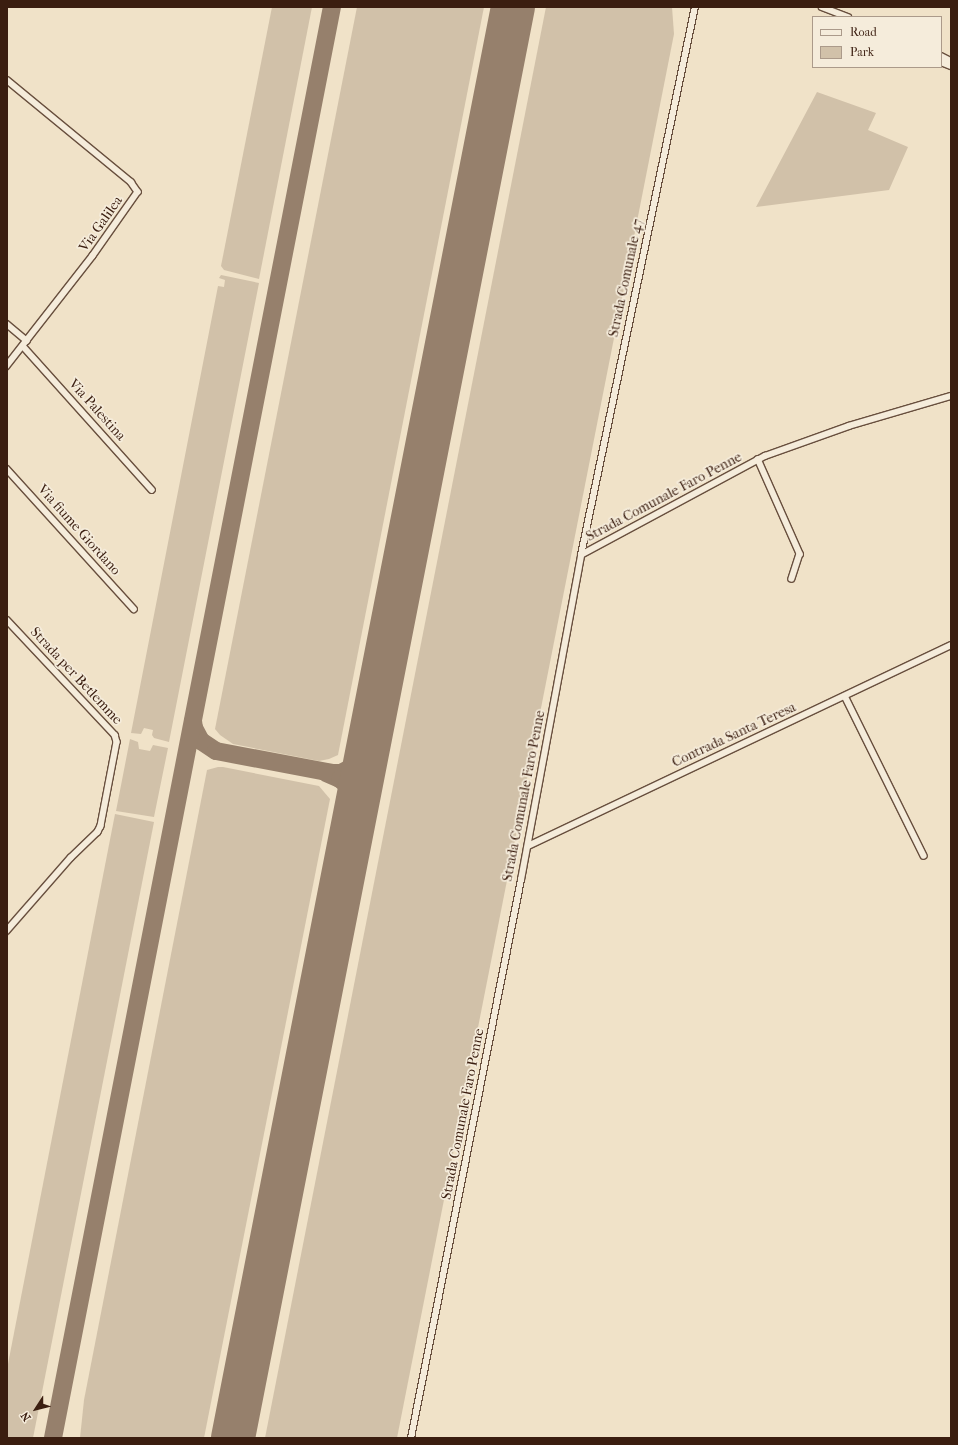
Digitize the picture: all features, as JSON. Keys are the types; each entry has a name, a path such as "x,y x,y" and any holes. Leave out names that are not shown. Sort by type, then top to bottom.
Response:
{"street":[{"name":"Strada Comunale 47","path":"581,555 694,7"},
{"path":"822,7 845,16"},
{"path":"942,56 951,61"},
{"name":"Via Galilea","path":"7,80 131,182 138,192 93,256 7,366"},
{"name":"Via Palestina","path":"7,324 152,490"},
{"name":"Strada Comunale Faro Penne","path":"411,1438 528,846 581,555 758,459 849,426 951,396"},
{"path":"758,459 800,554 792,579"},
{"name":"Via fiume Giordano","path":"7,469 134,609"},
{"name":"Strada per Betlemme","path":"7,620 116,735 117,750 101,826 98,832 72,858 7,931"},
{"name":"Contrada Santa Teresa","path":"528,846 951,645"},
{"path":"845,696 924,856"}],"green space":[{"path":"272,7 312,7 259,279 224,270 221,266"},
{"path":"357,7 484,7 338,755 319,761 233,744 220,735 215,729"},
{"path":"546,7 672,7 674,34 397,1438 265,1438"},
{"path":"817,92 876,113 868,130 908,147 889,190 756,207"},
{"path":"221,275 259,283 169,742 154,738 152,735 153,730 144,728 141,734 131,733 218,286 224,287 225,280 219,278"},
{"path":"130,739 138,742 139,749 150,751 153,745 168,748 154,817 116,811"},
{"path":"218,767 319,786 330,799 204,1438 80,1438 84,1400 207,770"},
{"path":"115,814 154,822 33,1438 7,1438 7,1369"}],"taxiway":[{"path":"53,1438 332,7"},
{"path":"510,7 510,25"},
{"path":"193,721 194,728 201,741 216,751 332,773 341,773 356,765 364,755 371,736"},
{"path":"326,773 340,779 346,784 350,791 353,806 353,825"}],"runway":[{"path":"233,1438 513,7"}]}
